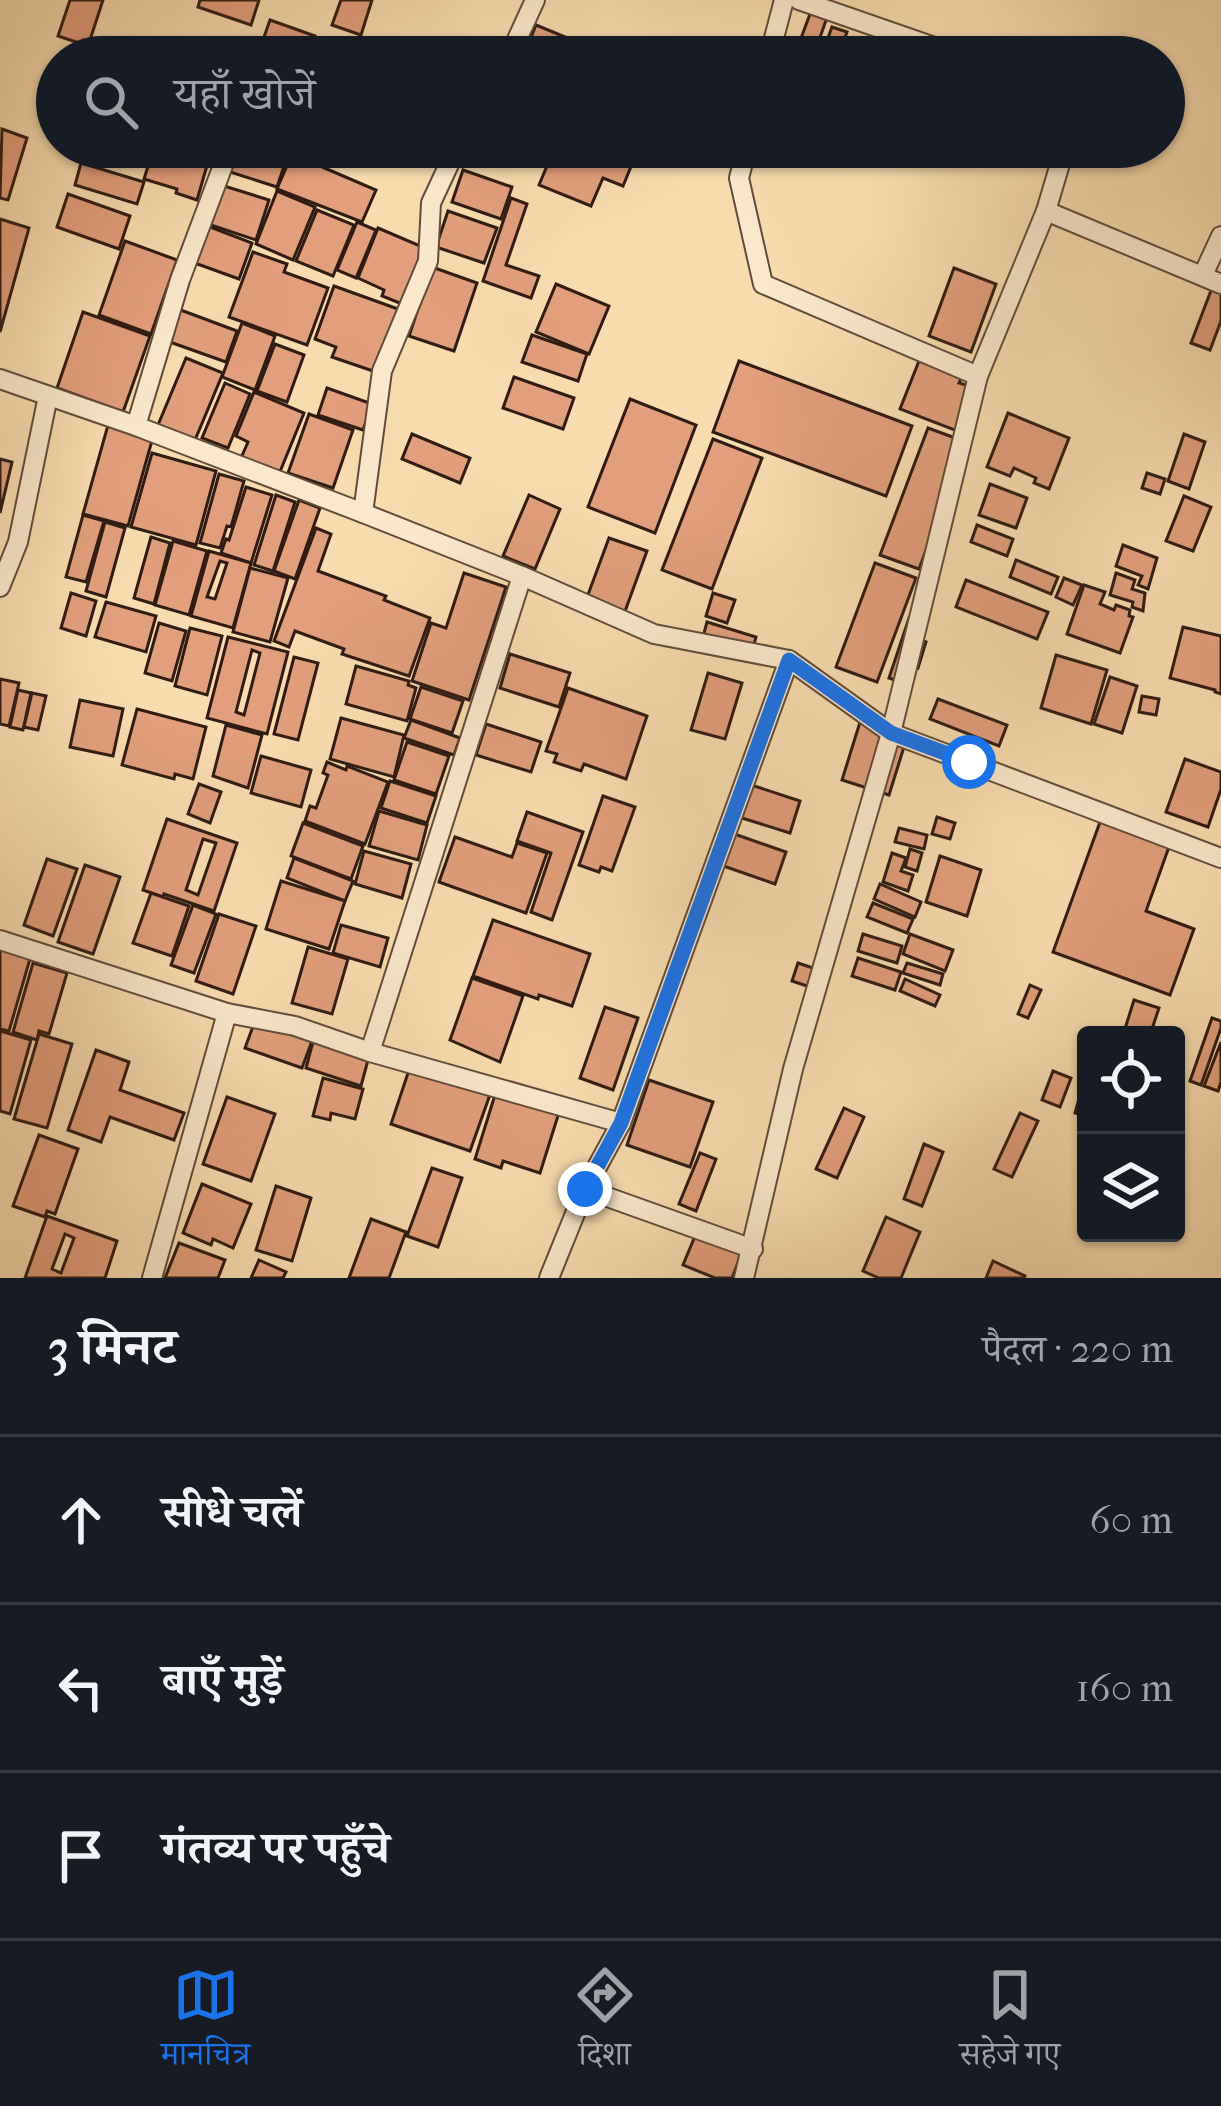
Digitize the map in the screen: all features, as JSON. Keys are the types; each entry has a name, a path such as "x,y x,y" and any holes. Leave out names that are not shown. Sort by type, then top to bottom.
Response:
{"street":[{"path":"519,36 535,0"},
{"path":"775,36 784,0"},
{"path":"799,0 903,36"},
{"path":"136,426 180,280 222,168"},
{"path":"363,513 382,370 428,261 431,203 448,168"},
{"path":"742,168 739,178 763,284 978,376"},
{"path":"745,1278 793,1069 891,733 978,376 1046,211 1059,168"},
{"path":"1046,211 1212,279 1221,236"},
{"path":"0,379 363,513 654,634 789,660 891,733 1221,858"},
{"path":"0,587 48,396"},
{"path":"370,1052 521,576"},
{"path":"549,1278 585,1189 621,1123 789,660"},
{"path":"0,940 226,1013 295,1026 621,1123"},
{"path":"152,1278 226,1013"},
{"path":"585,1189 753,1249"}],"building":[{"path":"70,0 103,0 91,36 58,36"},
{"path":"200,0 259,0 251,25 198,7"},
{"path":"341,0 372,0 361,35 332,25"},
{"path":"813,6 829,12 820,36 802,36"},
{"path":"270,20 315,36 264,36"},
{"path":"536,25 563,36 532,36"},
{"path":"832,27 847,32 846,36 829,36"},
{"path":"2,129 27,138 8,200 0,198"},
{"path":"80,168 98,168 144,182 137,204 75,185"},
{"path":"147,168 206,168 197,200 144,179"},
{"path":"228,168 283,168 277,187"},
{"path":"286,168 325,168 376,190 362,222 277,189"},
{"path":"546,168 630,168 623,186 603,178 591,206 539,185"},
{"path":"463,170 512,187 501,219 452,202"},
{"path":"221,185 269,200 256,240 208,224"},
{"path":"277,191 315,207 293,260 256,244"},
{"path":"68,194 130,216 119,249 57,227"},
{"path":"511,198 527,204 506,265 539,276 531,298 483,281"},
{"path":"317,210 354,225 333,276 296,261"},
{"path":"448,211 497,228 484,263 436,247"},
{"path":"0,219 29,228 0,332"},
{"path":"357,222 376,230 356,278 337,270"},
{"path":"205,225 252,243 239,279 192,262"},
{"path":"378,228 425,248 402,304 358,278"},
{"path":"125,241 177,260 151,334 99,315"},
{"path":"253,252 287,264 284,272 328,288 307,345 229,317"},
{"path":"432,267 477,283 454,351 409,336"},
{"path":"954,268 996,284 971,352 929,336"},
{"path":"556,284 609,306 589,354 536,332"},
{"path":"334,286 398,309 376,372 332,357 336,347 315,339"},
{"path":"1212,288 1221,291 1221,321 1210,350 1191,343"},
{"path":"178,309 237,331 226,362 167,341"},
{"path":"83,312 150,336 123,412 57,388"},
{"path":"242,323 275,336 255,390 222,377"},
{"path":"532,335 587,354 578,381 522,362"},
{"path":"275,344 304,355 287,402 257,391"},
{"path":"186,358 223,373 195,440 158,425"},
{"path":"739,361 912,426 886,496 713,432"},
{"path":"919,361 981,389 957,431 900,409"},
{"path":"514,377 574,398 563,429 503,408"},
{"path":"225,383 250,394 228,448 202,438"},
{"path":"327,388 372,404 363,430 318,415"},
{"path":"254,392 304,413 279,474 241,458 248,442 236,436"},
{"path":"630,399 696,425 655,533 588,507"},
{"path":"1008,413 1069,438 1049,489 1014,468 1010,476 987,467"},
{"path":"309,414 353,430 333,488 288,473"},
{"path":"108,425 153,437 128,526 83,514"},
{"path":"928,428 966,442 919,569 880,555"},
{"path":"412,434 470,458 460,483 402,459"},
{"path":"1184,434 1205,442 1189,489 1168,481"},
{"path":"713,439 762,458 712,589 662,570"},
{"path":"152,453 216,471 196,545 131,527"},
{"path":"0,459 12,462 0,513"},
{"path":"1147,473 1165,479 1160,494 1142,488"},
{"path":"219,474 244,481 220,548 200,543"},
{"path":"990,484 1027,498 1016,528 979,515"},
{"path":"246,487 272,495 251,563 221,553"},
{"path":"276,495 295,502 273,571 254,565"},
{"path":"529,495 560,509 535,569 503,556"},
{"path":"1184,496 1211,507 1193,551 1166,541"},
{"path":"299,500 320,508 295,579 274,571"},
{"path":"83,515 104,521 86,582 66,577"},
{"path":"105,522 125,528 106,597 86,591"},
{"path":"977,525 1013,539 1007,556 971,542"},
{"path":"316,528 331,534 318,571 430,618 409,676 342,654 344,649 295,631 289,647 274,641"},
{"path":"151,537 170,543 154,604 134,598"},
{"path":"609,538 647,551 624,614 586,600"},
{"path":"173,541 207,551 189,615 155,605"},
{"path":"1123,545 1157,558 1148,589 1138,585 1142,576 1116,566"},
{"path":"209,551 251,563 233,628 191,616","holes":["220,561 227,563 215,599 207,597"]},
{"path":"1016,560 1058,577 1051,594 1010,577"},
{"path":"875,563 916,578 877,682 836,667"},
{"path":"250,568 288,578 270,642 233,632"},
{"path":"464,573 506,587 469,700 412,681 431,623 446,628"},
{"path":"1116,573 1135,580 1132,589 1145,593 1143,611 1132,607 1133,602 1110,595"},
{"path":"1064,578 1082,585 1073,605 1056,597"},
{"path":"966,580 1048,612 1037,639 956,607"},
{"path":"1084,585 1105,592 1100,604 1130,610 1133,617 1120,653 1067,634"},
{"path":"71,593 96,601 86,636 61,628"},
{"path":"713,593 735,600 727,623 706,616"},
{"path":"106,602 156,616 146,652 95,637"},
{"path":"909,618 924,622 918,639 926,642 918,668 909,665 903,683 889,678"},
{"path":"707,622 756,637 752,652 703,637"},
{"path":"159,623 186,631 172,681 145,673"},
{"path":"1183,627 1221,636 1221,694 1170,678"},
{"path":"190,628 222,636 207,695 175,686"},
{"path":"228,637 288,652 267,734 207,718","holes":["252,650 260,653 244,715 236,712"]},
{"path":"510,654 570,673 559,707 500,688"},
{"path":"1056,655 1107,670 1091,724 1041,708"},
{"path":"294,657 318,663 298,740 274,734"},
{"path":"356,666 409,681 416,688 407,721 346,704"},
{"path":"708,673 742,683 725,739 691,730"},
{"path":"1110,677 1137,686 1122,733 1094,724"},
{"path":"0,679 19,683 9,726 0,724"},
{"path":"421,687 463,701 452,733 410,719"},
{"path":"568,688 647,716 626,779 584,764 581,771 554,762 557,754 546,751"},
{"path":"18,690 31,693 23,730 10,727"},
{"path":"32,693 46,696 38,730 24,727"},
{"path":"1142,696 1159,699 1156,715 1139,712"},
{"path":"938,699 1007,725 999,746 930,719"},
{"path":"80,700 123,709 113,756 70,747"},
{"path":"137,709 206,727 193,779 175,774 174,779 122,765"},
{"path":"341,718 404,735 394,777 330,759"},
{"path":"861,719 908,734 889,795 842,780"},
{"path":"411,720 460,738 454,755 404,738"},
{"path":"486,724 541,742 531,772 476,755"},
{"path":"226,725 262,735 248,788 213,776"},
{"path":"407,742 449,756 436,794 394,780"},
{"path":"261,756 311,770 301,807 251,793"},
{"path":"1185,759 1221,772 1221,789 1208,827 1166,812"},
{"path":"327,762 388,782 365,844 305,821 310,806 316,808 328,775 323,773"},
{"path":"736,780 800,801 790,833 726,813"},
{"path":"390,781 436,796 427,823 381,808"},
{"path":"199,784 221,792 210,823 188,814"},
{"path":"603,796 635,807 612,871 601,867 599,872 579,865"},
{"path":"379,811 427,825 418,860 369,846"},
{"path":"527,812 583,832 552,920 531,912 551,853 517,841"},
{"path":"937,817 955,823 950,839 932,834"},
{"path":"167,819 237,843 214,911 143,890","holes":["203,839 216,843 198,895 186,890"]},
{"path":"1100,822 1169,847 1146,911 1194,929 1170,995 1053,952"},
{"path":"303,823 363,846 351,879 291,856"},
{"path":"899,828 927,835 924,849 895,842"},
{"path":"723,830 786,852 775,884 712,862"},
{"path":"455,837 512,857 517,843 547,853 526,913 439,882"},
{"path":"910,849 922,853 917,871 905,867"},
{"path":"364,851 411,864 402,898 355,884"},
{"path":"892,853 906,858 901,871 913,875 908,891 883,882"},
{"path":"940,856 981,870 967,916 926,902"},
{"path":"294,858 353,881 345,901 287,878"},
{"path":"47,859 77,869 53,936 24,925"},
{"path":"85,865 120,877 93,954 58,942"},
{"path":"281,881 345,901 329,949 266,929"},
{"path":"880,884 921,902 915,917 874,899"},
{"path":"151,893 189,906 172,956 133,943"},
{"path":"873,903 913,919 907,933 867,917"},
{"path":"193,905 216,914 194,973 171,965"},
{"path":"219,914 256,926 233,994 196,981"},
{"path":"493,920 590,954 572,1006 473,976"},
{"path":"341,925 388,938 380,967 333,953"},
{"path":"863,934 902,946 897,963 858,951"},
{"path":"910,934 953,950 945,971 903,954"},
{"path":"0,943 32,952 9,1031 0,1029"},
{"path":"308,947 348,959 332,1014 292,1003"},
{"path":"858,958 901,972 895,990 852,976"},
{"path":"33,963 67,973 49,1034 39,1031 37,1040 13,1032"},
{"path":"798,963 816,969 810,987 792,981"},
{"path":"907,963 943,974 940,985 903,973"},
{"path":"472,978 523,996 500,1062 450,1040"},
{"path":"905,979 940,995 935,1006 900,991"},
{"path":"1030,985 1041,990 1028,1018 1018,1014"},
{"path":"1134,1000 1159,1008 1153,1026 1126,1026"},
{"path":"605,1007 638,1018 613,1090 580,1078"},
{"path":"259,1010 316,1030 302,1068 245,1048"},
{"path":"1212,1018 1221,1021 1221,1028 1201,1085 1190,1081"},
{"path":"0,1031 31,1040 10,1114 0,1111"},
{"path":"39,1034 72,1044 47,1128 14,1119"},
{"path":"315,1034 371,1049 361,1086 306,1068"},
{"path":"1221,1042 1221,1082 1218,1091 1204,1086"},
{"path":"96,1050 129,1062 120,1090 184,1113 174,1140 110,1117 101,1142 68,1130"},
{"path":"412,1061 492,1089 470,1151 391,1124"},
{"path":"1053,1071 1071,1078 1060,1107 1042,1100"},
{"path":"323,1078 363,1089 355,1119 331,1113 330,1120 313,1116"},
{"path":"649,1080 713,1102 690,1167 627,1145"},
{"path":"499,1082 562,1103 540,1173 503,1161 501,1168 475,1159"},
{"path":"227,1097 275,1114 251,1181 203,1164"},
{"path":"844,1108 864,1117 837,1178 816,1169"},
{"path":"1020,1113 1038,1121 1012,1177 994,1169"},
{"path":"39,1135 78,1149 55,1214 47,1211 45,1217 13,1206"},
{"path":"924,1144 943,1152 922,1206 904,1199"},
{"path":"700,1153 716,1159 696,1211 679,1204"},
{"path":"432,1168 462,1178 438,1247 407,1236"},
{"path":"202,1184 251,1204 233,1248 183,1233"},
{"path":"276,1186 311,1198 292,1261 256,1250"},
{"path":"47,1216 117,1241 105,1278 25,1278","holes":["65,1234 74,1238 61,1273 52,1269"]},
{"path":"886,1217 920,1232 901,1278 879,1278 863,1271"},
{"path":"371,1219 406,1232 389,1278 349,1278"},
{"path":"698,1229 744,1247 732,1278 715,1278 683,1265"},
{"path":"179,1243 225,1260 218,1278 165,1278"},
{"path":"259,1260 286,1272 283,1278 251,1278"},
{"path":"993,1261 1025,1276 1024,1278 986,1278"}],"route":[{"path":"585,1189 621,1123 789,660 891,733 969,762"}]}
